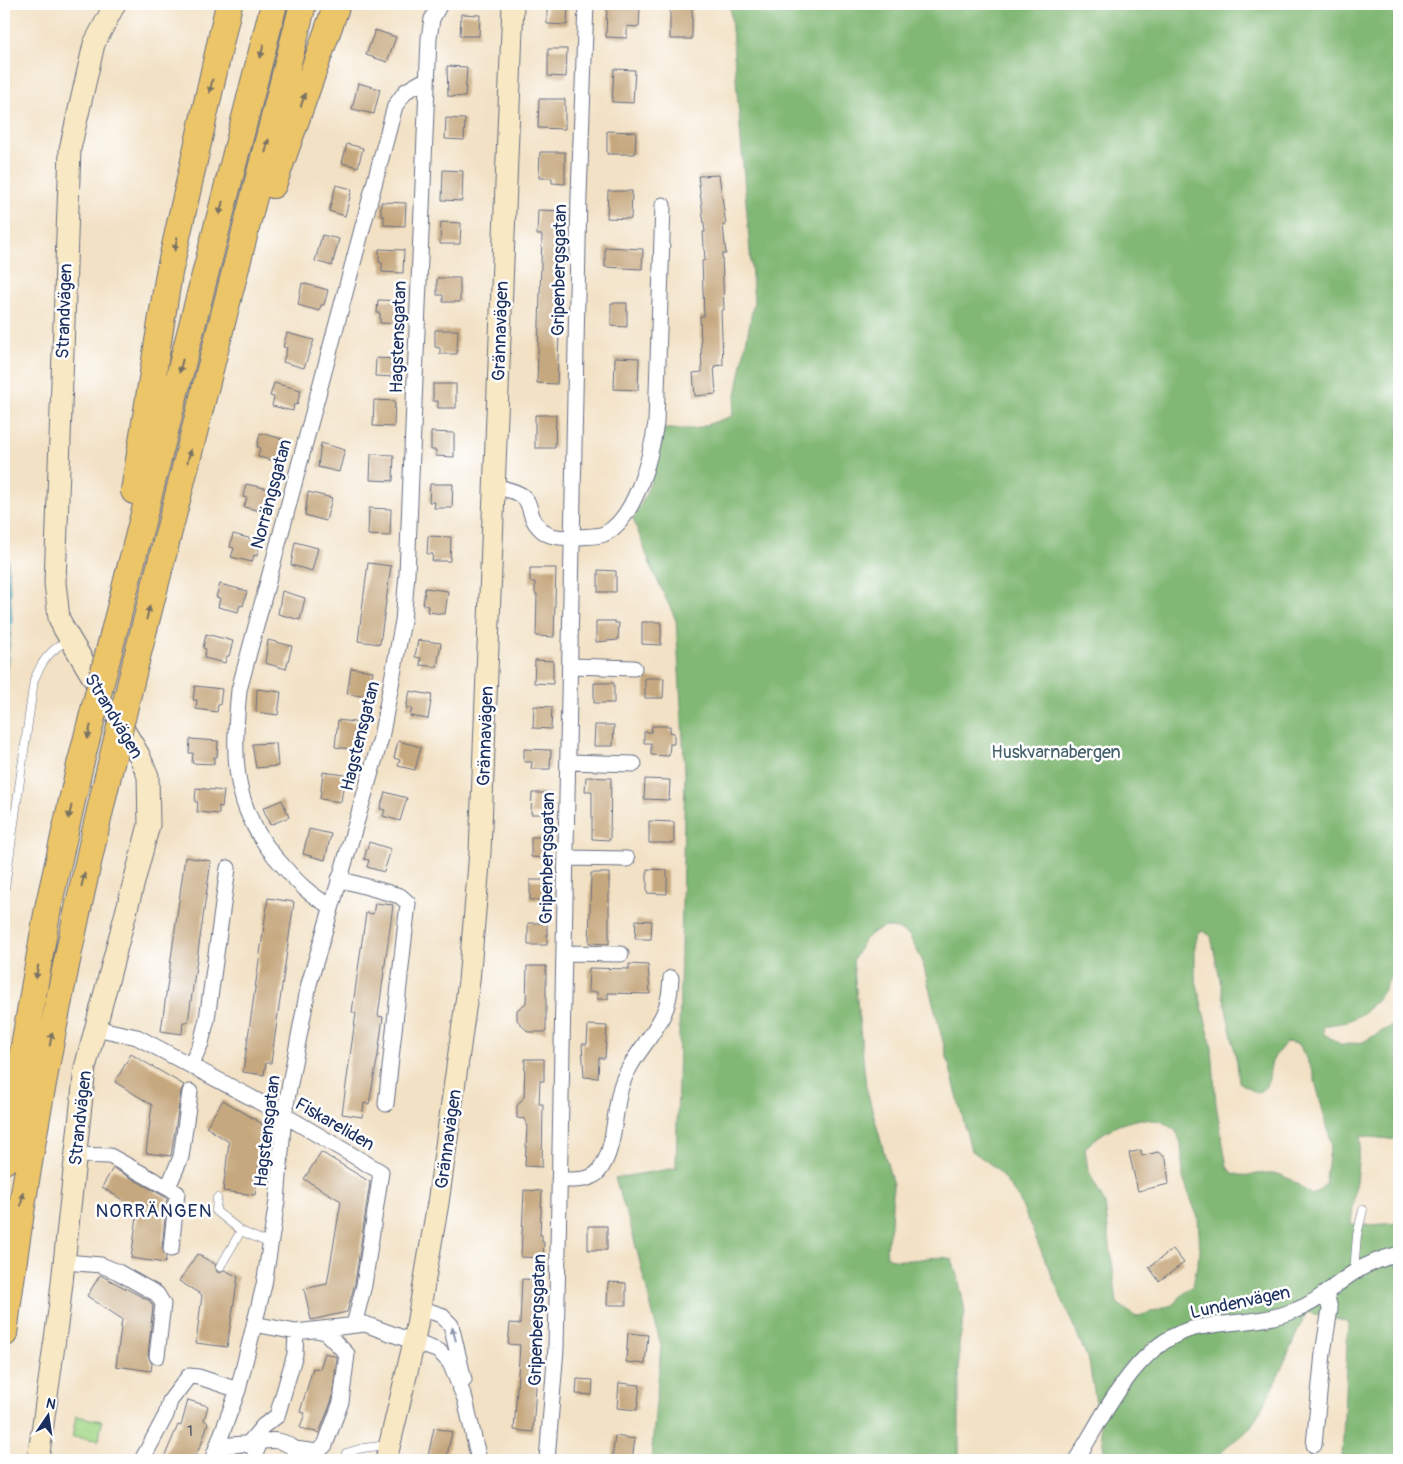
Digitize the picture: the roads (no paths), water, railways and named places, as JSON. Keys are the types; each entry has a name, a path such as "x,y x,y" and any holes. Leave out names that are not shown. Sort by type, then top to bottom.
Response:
{"highway":[{"path":"109,651 170,274 229,4"},
{"path":"4,1161 48,908 80,765 274,4"},
{"path":"4,1334 32,1134 75,915 136,661 303,4"},
{"path":"217,344 337,4"}],"street":[{"name":"Strandvägen","path":"38,1460 65,1262 85,1068 150,825 148,776 140,755 59,618 55,583 70,149 94,44 115,4"},
{"name":"Hagstensgatan","path":"215,1453 238,1390 264,1286 277,1201 284,1115 309,984 330,906 381,738 403,621 408,554 427,79 432,19 440,4"},
{"name":"Grännavägen","path":"388,1452 414,1342 420,1308 452,1113 469,981 480,852 513,4"},
{"name":"Gripenbergsgatan","path":"547,1460 556,1349 574,537 579,195 586,4"},
{"name":"Norrängsgatan","path":"330,906 310,896 271,854 251,824 240,796 236,763 235,730 238,690 395,106 406,91 427,79"},
{"path":"495,488 516,491 526,498 536,524 545,534 559,538 602,535 614,529 626,512 637,491 651,454 656,423 662,205"},
{"path":"570,666 634,668"},
{"path":"568,762 634,764"},
{"path":"566,858 627,859"},
{"path":"191,1065 201,1043 207,1019 228,868"},
{"path":"339,879 400,896 408,903 386,1104"},
{"path":"564,953 621,954"},
{"path":"559,1180 588,1178 597,1174 605,1163 620,1088 627,1071 663,1016 668,1001 671,978"},
{"name":"Fiskareliden","path":"95,1028 137,1037 284,1115 381,1172 364,1285 354,1325"},
{"path":"168,1187 181,1156 190,1092"},
{"path":"76,1155 110,1156 177,1193 171,1248"},
{"name":"Lundenvägen","path":"1076,1460 1124,1383 1144,1356 1165,1341 1193,1328 1280,1315 1304,1307 1354,1272 1374,1262 1399,1254"},
{"path":"65,1262 101,1265 118,1272 157,1294 163,1304 157,1356"},
{"path":"1314,1445 1323,1353 1330,1309 1326,1293"},
{"path":"420,1308 441,1315 451,1325 464,1377 465,1399"},
{"path":"254,1324 296,1332 365,1324 439,1351 450,1363 465,1399 479,1460"},
{"path":"215,1453 271,1439 286,1442 294,1454 317,1452 325,1445 341,1402 347,1354 325,1332 314,1330"},
{"path":"253,1460 253,1443 263,1426 277,1416 296,1354 296,1332"},
{"path":"142,1460 166,1415 170,1401 188,1376 199,1377 238,1390"}],"lane":[{"path":"4,895 34,680 39,667 50,652 70,639"},
{"path":"217,1198 216,1211 241,1231 271,1244"},
{"path":"1354,1272 1357,1235 1363,1210"},
{"path":"220,1267 241,1231"},
{"path":"344,1460 346,1453 363,1448 388,1452"}],"water":[{"path":"4,501 12,620 4,693"}],"district":[{"name":"NORRÄNGEN","path":"154,1210"}],"park label":[{"name":"Huskvarnabergen","path":"1056,752"}]}
